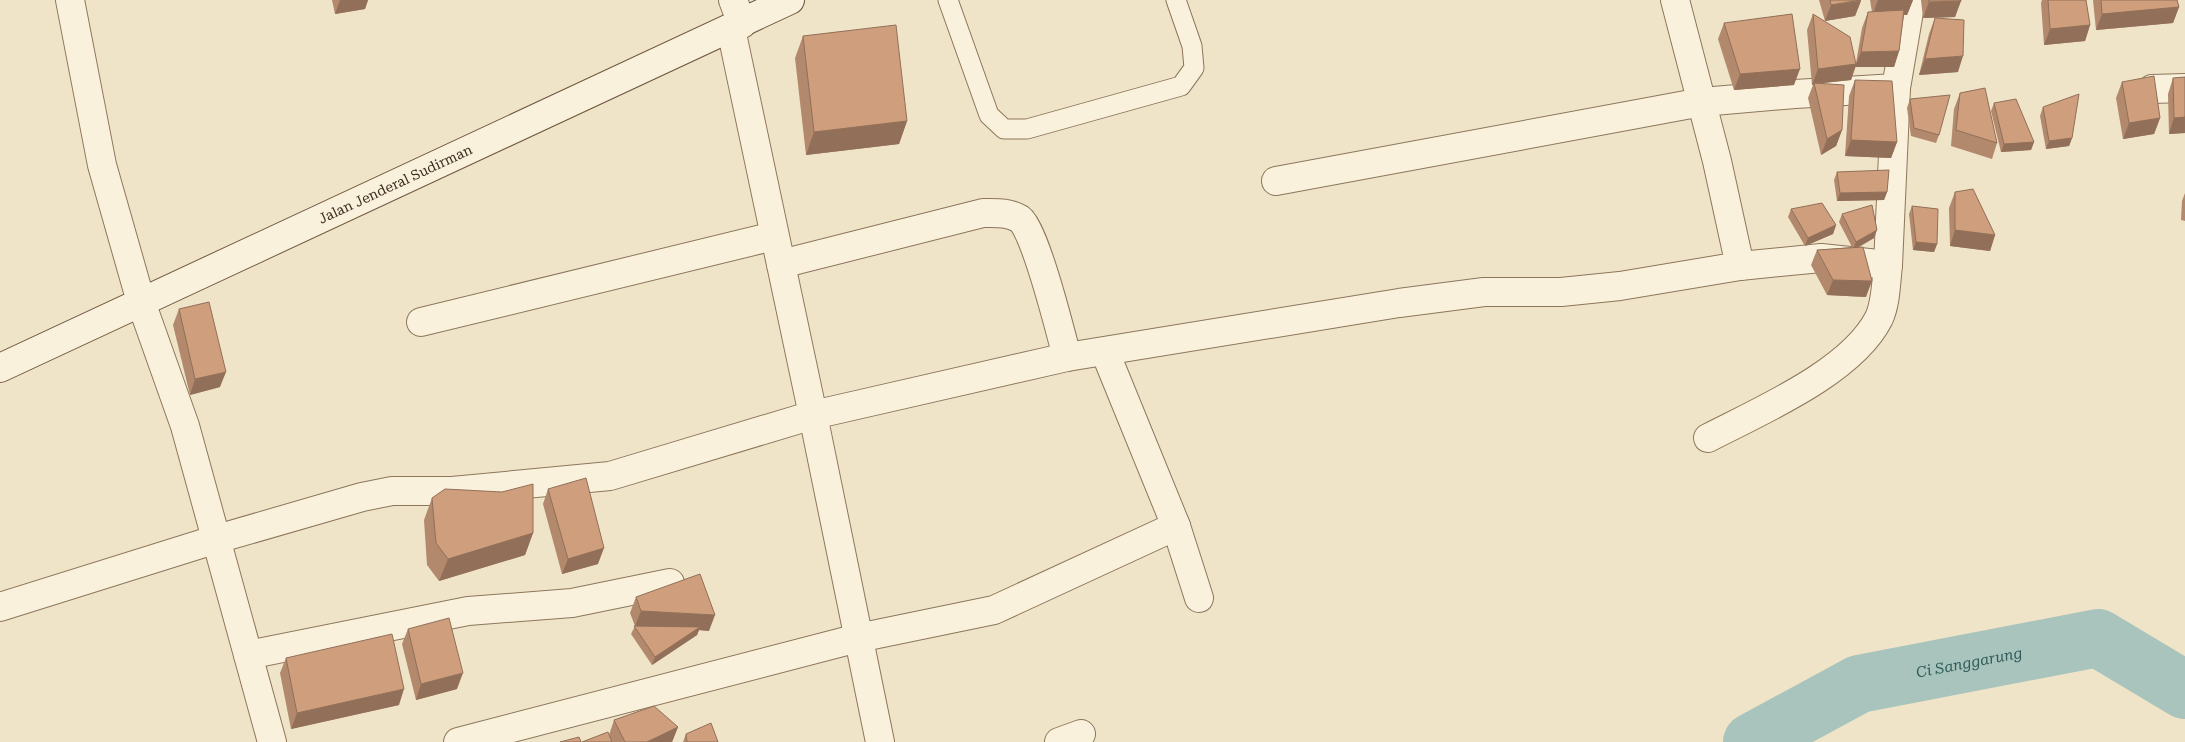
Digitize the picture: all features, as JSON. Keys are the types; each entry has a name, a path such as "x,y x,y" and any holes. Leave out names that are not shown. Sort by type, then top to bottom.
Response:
{"street":[{"path":"70,0 102,165 141,302 185,426 272,742"},
{"name":"Jalan Jenderal Sudirman","path":"0,368 735,18 790,0"},
{"path":"1675,0 1702,102 1740,266"},
{"path":"1708,438 1816,380 1836,366 1856,349 1880,317 1888,265 1896,88 1911,0"},
{"path":"735,18 774,236 880,742"},
{"path":"1276,181 1702,102 1896,88"},
{"path":"2152,89 2185,88"},
{"path":"781,264 983,213 1007,213 1022,220 1032,239 1068,357"},
{"path":"421,322 774,236"},
{"path":"0,607 217,539 362,497 392,491 452,490 610,476 813,415 1068,357 1106,352 1212,332 1284,323 1399,303 1484,292 1561,292 1620,286 1740,266 1821,258 1888,265"},
{"path":"1106,352 1176,526 1199,598"},
{"path":"458,742 858,638 994,610 1176,526"},
{"path":"248,655 468,611 572,603 670,583"}],"lane":[{"path":"948,0 989,115 1004,129 1027,129 1181,86 1194,68 1192,46 1176,0"}],"building":[{"path":"1830,0 1861,0 1831,5"},
{"path":"1929,0 1961,0 1961,1 1929,2"},
{"path":"2048,0 2086,0 2090,25 2050,29"},
{"path":"2101,0 2177,0 2179,7 2102,14"},
{"path":"1904,10 1899,51 1861,52 1868,12"},
{"path":"1792,14 1800,69 1740,74 1724,23"},
{"path":"1813,14 1850,37 1856,64 1818,69"},
{"path":"1935,18 1964,20 1963,56 1925,59"},
{"path":"896,25 907,121 814,132 803,36"},
{"path":"2154,76 2160,118 2129,123 2122,82"},
{"path":"2185,77 2185,117 2174,118 2173,78"},
{"path":"1855,80 1892,81 1897,142 1851,140"},
{"path":"1814,83 1844,85 1842,130 1827,139"},
{"path":"1985,88 1997,143 1956,130 1960,93"},
{"path":"2079,94 2072,138 2049,141 2043,107"},
{"path":"1950,95 1939,135 1914,128 1910,99"},
{"path":"2016,99 2034,142 2004,144 1994,103"},
{"path":"1889,170 1887,192 1840,193 1837,172"},
{"path":"1973,189 1995,235 1955,230 1955,192"},
{"path":"1822,203 1836,225 1808,238 1791,209"},
{"path":"1872,205 1877,230 1856,242 1842,214"},
{"path":"1912,206 1938,209 1937,244 1916,242"},
{"path":"1863,247 1872,281 1833,280 1817,250"},
{"path":"209,302 226,372 195,379 179,309"},
{"path":"586,478 604,548 568,559 548,489"},
{"path":"533,484 533,533 448,559 436,543 432,498 445,489 502,492"},
{"path":"700,574 715,615 641,611 636,597"},
{"path":"449,618 463,673 421,684 408,629"},
{"path":"634,626 700,627 655,657"},
{"path":"392,634 404,689 297,713 286,658"},
{"path":"654,706 678,727 647,742 625,742 614,720"},
{"path":"711,723 718,742 687,742 686,734"},
{"path":"608,732 612,742 582,742"},
{"path":"579,737 581,742 560,742"}],"waterway":[{"name":"Ci Sanggarung","path":"1752,742 1859,684 2098,638 2185,690"}]}
